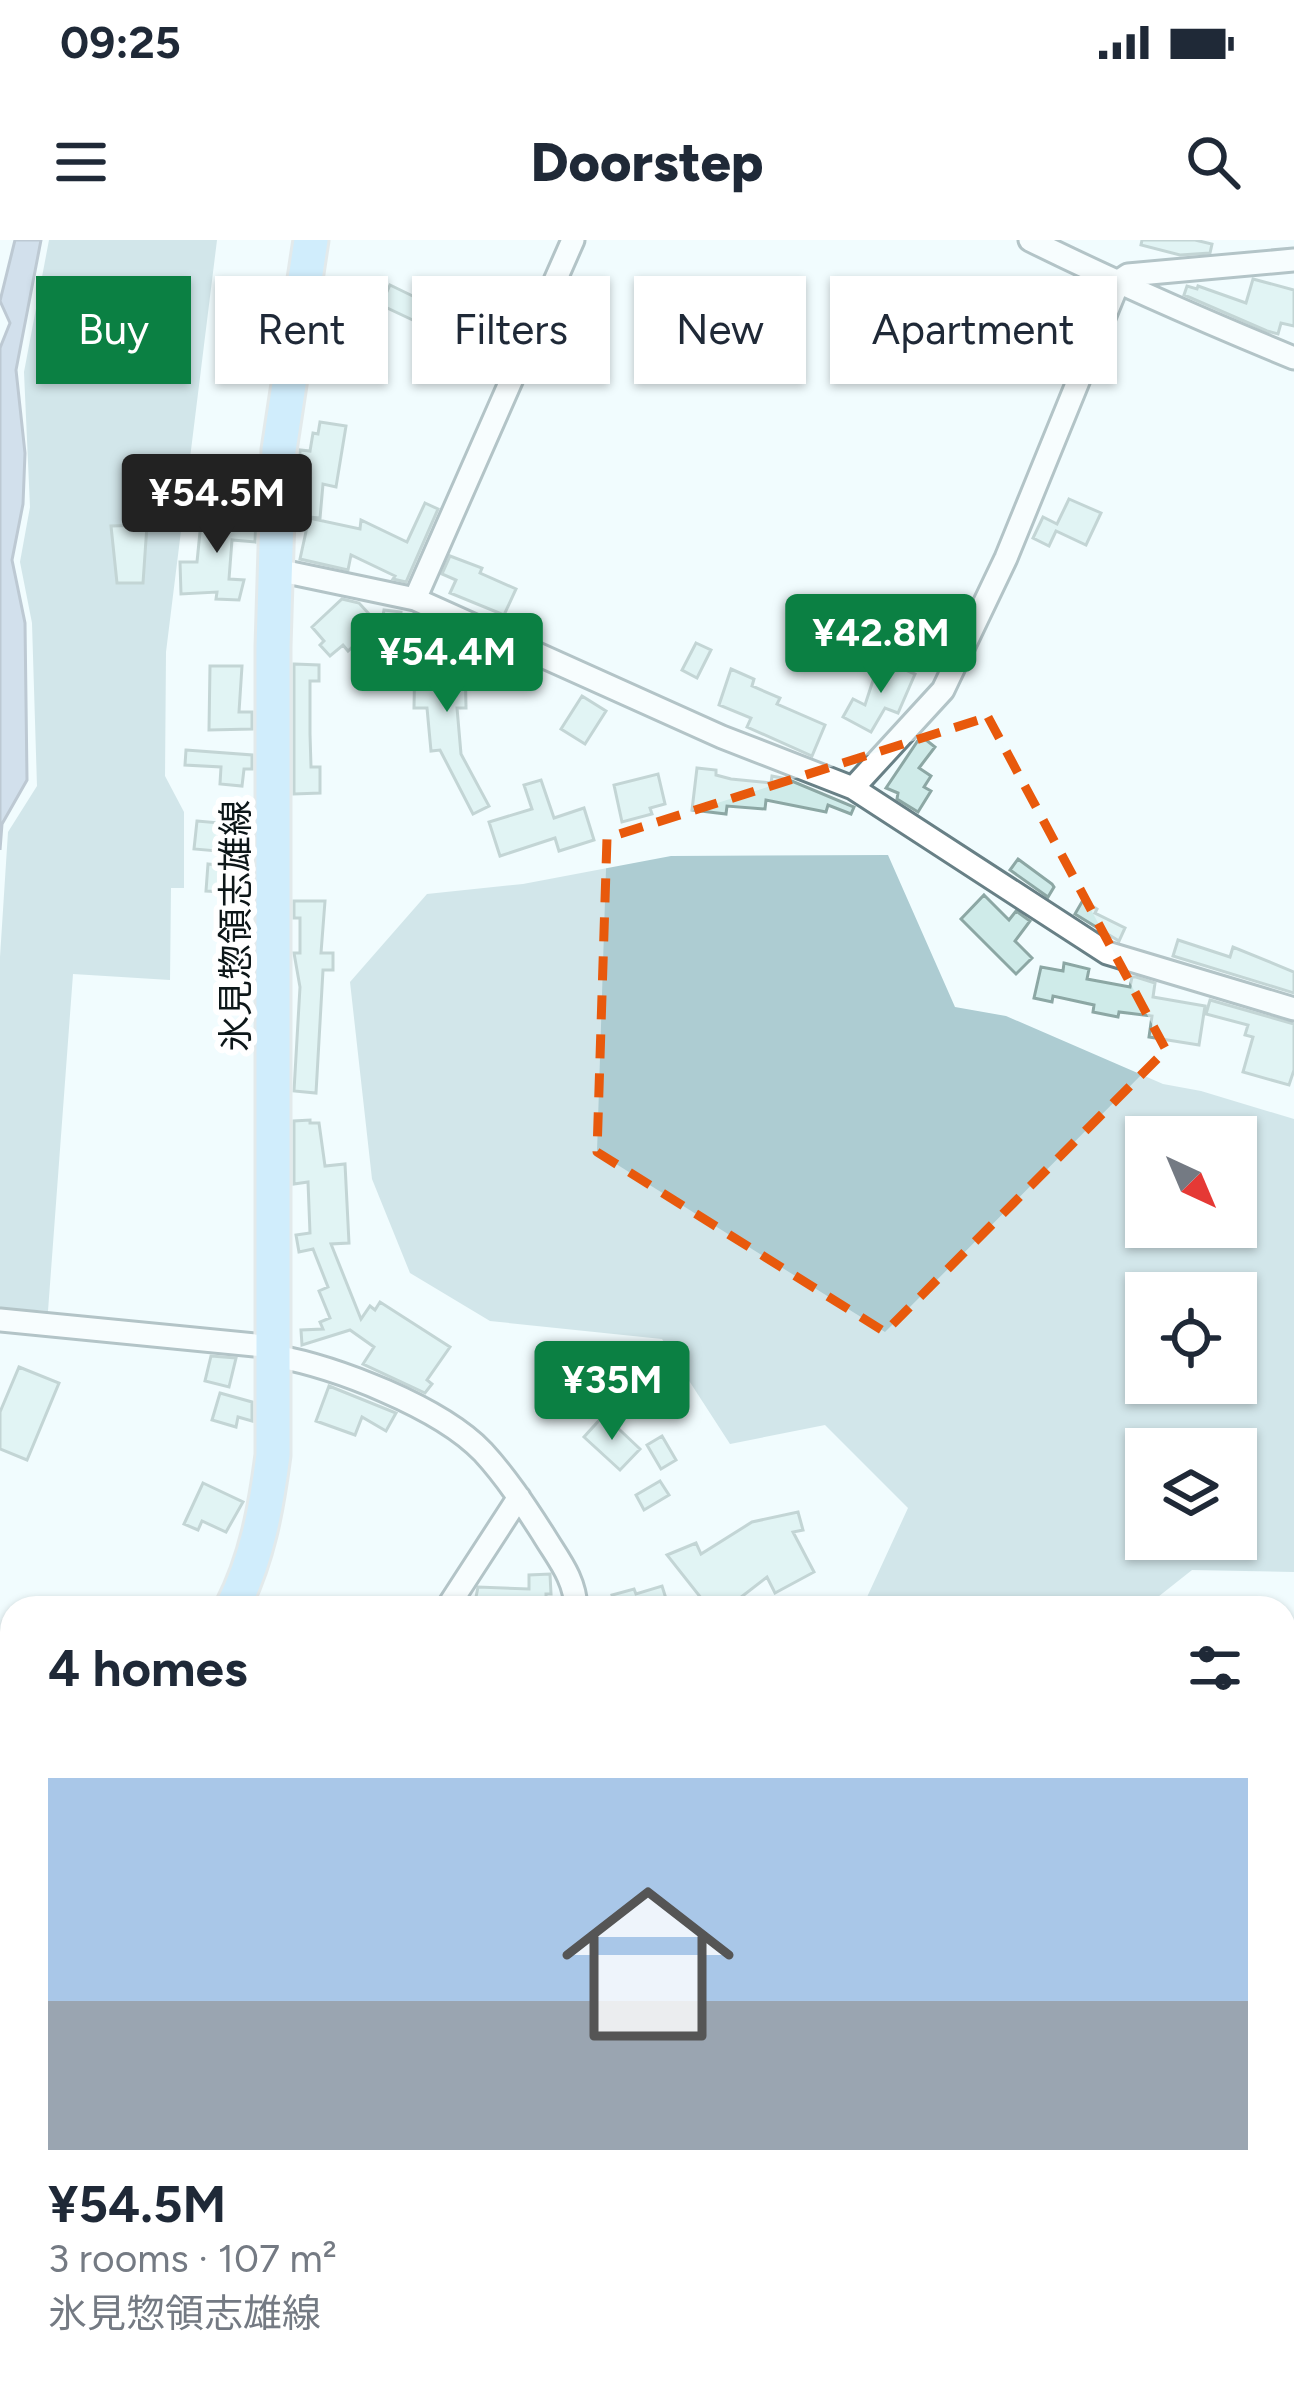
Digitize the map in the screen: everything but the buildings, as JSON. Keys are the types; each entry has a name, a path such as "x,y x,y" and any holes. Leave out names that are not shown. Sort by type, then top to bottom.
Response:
{"main road":[{"name":"氷見惣領志雄線","path":"238,1596 265,1516 273,1455 273,647 279,450 311,240"}],"street":[{"path":"415,599 573,240"},
{"path":"1030,240 1119,280 1144,297 1294,358"},
{"path":"853,788 943,690 1006,558 1119,280 1129,275 1294,260"},
{"path":"277,570 415,599 722,736 853,788 1107,953 1294,1010"},
{"path":"0,1320 275,1351 326,1365 413,1405 480,1448 519,1497 575,1585 575,1596"},
{"path":"455,1596 519,1497"}],"highlighted area":[{"path":"988,717 1166,1050 885,1332 597,1152 607,838"}],"shaded area":[{"path":"15,240 41,240 16,370 25,453 23,504 12,560 25,623 27,780 2,824 0,850 0,348 10,323 0,301"},
{"path":"49,240 217,240 166,652 165,776 184,812 184,888 171,888 170,980 73,974 48,1311 0,1308 0,957 8,832 37,786 32,623 20,562 30,507 24,372 36,309 36,384 191,384 191,276 42,276"},
{"path":"888,855 955,1007 1006,1016 1163,1084 1294,1119 1294,1572 1192,1570 1159,1596 868,1596 908,1508 825,1425 730,1444 662,1339 490,1321 410,1273 372,1179 350,982 427,894 523,884 671,856"}]}
